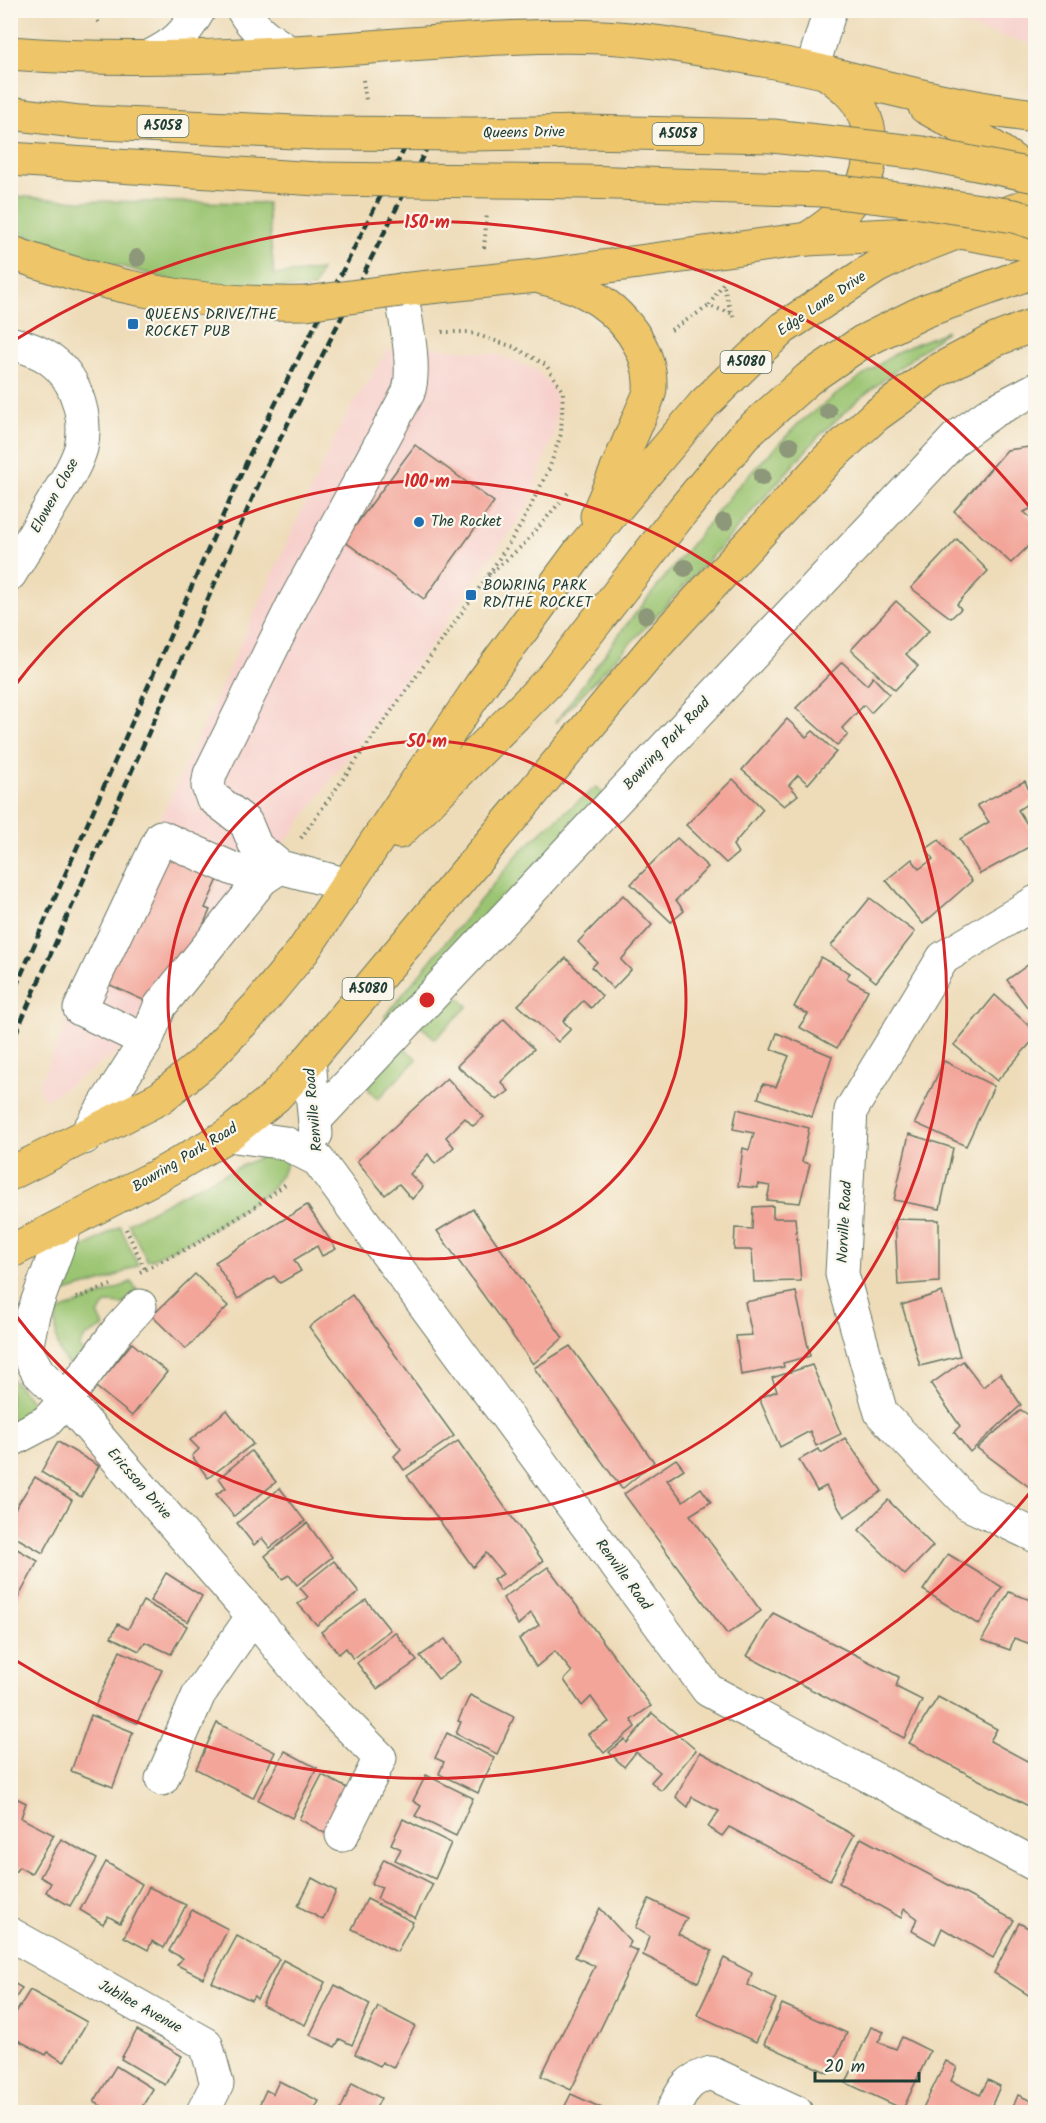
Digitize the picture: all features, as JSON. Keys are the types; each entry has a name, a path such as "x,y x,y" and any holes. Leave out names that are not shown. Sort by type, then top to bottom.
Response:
{"highway":[{"path":"10,53 64,57 149,57 289,52 549,35 606,37 686,46 818,71 894,90 1000,112 1035,116"},
{"path":"807,239 830,225 849,207 865,182 871,140 865,116 853,95 818,71"},
{"path":"894,90 963,128 1035,177"},
{"path":"1000,112 1035,131"},
{"name":"Queens Drive","path":"10,113 80,122 317,133 586,132 773,136 922,153 1035,177"},
{"path":"10,159 317,179 585,182 822,190 1014,216 1035,223"},
{"name":"Edge Lane Drive","path":"582,550 704,404 783,328 876,267 1035,202"},
{"path":"22,256 120,286 178,297 250,303 306,303 536,276 807,239 958,232 1035,223"},
{"path":"958,232 1035,246"},
{"path":"348,885 553,677 683,510 744,436 808,379 862,342 925,311 1035,271"},
{"path":"536,276 569,284 589,294 611,310 638,340 648,363 650,390 582,550"},
{"name":"Bowring Park Road","path":"10,1252 161,1174 228,1135 275,1097 309,1060 657,644 828,459 875,416 937,370 1025,329"},
{"name":"A5080","path":"10,1174 160,1098 202,1064 256,1007 303,951 481,685 582,550"}],"street":[{"path":"149,57 172,46 189,27 199,10"},
{"path":"243,10 250,23 289,52"},
{"path":"818,71 830,10"},
{"path":"271,873 246,823 212,797 208,786 210,774 293,605 408,393 412,381 416,289"},
{"name":"Elowen Close","path":"10,343 30,347 47,356 62,369 73,384 81,406 84,427 81,448 74,467 10,574"},
{"name":"Bowring Park Road","path":"315,1120 957,438 992,412 1035,389"},
{"path":"146,1041 80,1009 161,837 233,869 348,885"},
{"path":"84,1138 146,1041 160,1006 271,873"},
{"name":"Norville Road","path":"1035,902 943,958 851,1110 842,1274 881,1413 968,1504 1035,1536"},
{"name":"Renville Road","path":"309,1060 318,1160"},
{"name":"Renville Road","path":"228,1135 285,1143 318,1160 708,1690 1035,1865"},
{"path":"18,1346 33,1314 66,1224"},
{"path":"10,1441 46,1422 66,1400 119,1329 140,1306"},
{"name":"Ericsson Drive","path":"18,1346 38,1372 66,1400 253,1616 315,1692 380,1758 342,1835"},
{"path":"162,1779 200,1694 253,1616"},
{"name":"Jubilee Avenue","path":"10,1934 206,2044 218,2084 203,2112"},
{"path":"672,2112 683,2090 694,2078 711,2073 796,2112"}],"path":[{"path":"670,331 709,306 723,283 731,313 736,320"},
{"path":"271,873 487,577 521,525 549,469 561,434 563,392 546,365 514,347 468,332 441,332 416,289"},
{"path":"709,306 731,313"},
{"path":"487,577 525,543 570,490"},
{"path":"136,1274 194,1245 252,1209 318,1160"},
{"path":"112,1200 145,1269"},
{"path":"33,1314 51,1317 57,1303 100,1291 118,1282"}],"shaded area":[{"path":"906,11 1035,11 1035,45"},
{"path":"434,347 495,354 534,369 551,384 557,403 554,433 528,506 429,647 281,848 264,902 227,949 169,1010 120,1051 45,1101 38,1086 343,420 387,351"}],"green space":[{"path":"11,196 80,201 267,203 274,275 321,270 314,288 195,287 106,262 11,230"},
{"path":"947,331 859,399 818,437 718,550 555,723 623,629 740,484 800,422 899,351"},
{"path":"596,787 604,794 386,1025 385,1016 519,853"},
{"path":"452,992 468,1006 435,1039 420,1025"},
{"path":"402,1046 417,1059 378,1099 369,1090 369,1082"},
{"path":"265,1155 289,1158 283,1172 269,1191 210,1230 147,1260 128,1223 198,1186"},
{"path":"120,1226 138,1265 110,1279 55,1295 65,1271 81,1249"},
{"path":"131,1282 137,1290 124,1304 107,1303 98,1314 104,1327 85,1337 79,1347 84,1354 73,1370 62,1356 57,1343 57,1312"},
{"path":"10,1377 37,1407 24,1418 10,1424"}],"building":[{"name":"The Rocket","path":"415,445 494,502 424,599 344,541"},
{"path":"1036,446 1036,506 1024,512 1036,522 1036,539 1011,563 954,511 1007,450"},
{"path":"957,539 988,571 957,604 961,609 951,618 911,588"},
{"path":"896,601 929,631 906,654 918,666 895,690 851,650"},
{"path":"842,662 867,685 873,677 889,694 871,713 864,705 842,728 848,735 837,745 796,708"},
{"path":"787,719 806,737 813,731 836,752 808,784 798,775 789,785 798,795 784,806 742,770"},
{"path":"733,779 763,809 733,845 738,853 726,863 686,825"},
{"path":"1025,781 1033,800 1018,810 1036,838 1036,843 980,874 960,839 989,822 977,805"},
{"path":"677,838 708,867 676,900 684,911 671,922 631,884"},
{"path":"939,840 972,881 923,924 886,880 912,859 919,869 933,859 926,849"},
{"path":"164,854 218,879 205,908 210,910 165,1010 97,979"},
{"path":"623,895 652,925 621,960 631,970 613,989 592,967 597,962 578,942"},
{"path":"870,898 915,932 876,982 831,946"},
{"path":"821,957 850,973 846,978 868,990 837,1048 799,1027 808,1014 794,1007"},
{"path":"566,958 602,996 591,1008 583,1001 563,1021 571,1029 558,1042 518,1005"},
{"path":"1036,959 1036,1019 1007,980"},
{"path":"995,995 1036,1032 1036,1037 997,1081 954,1045"},
{"path":"504,1019 534,1049 501,1082 509,1091 497,1100 457,1066"},
{"path":"777,1033 832,1056 812,1117 758,1098 763,1084 776,1087 789,1056 771,1049"},
{"path":"944,1061 994,1086 966,1146 915,1123"},
{"path":"447,1078 484,1117 473,1126 465,1118 446,1137 454,1147 435,1164 428,1154 410,1174 423,1187 412,1199 399,1184 385,1195 357,1161"},
{"path":"737,1109 809,1128 802,1162 810,1164 800,1203 767,1200 770,1186 758,1184 758,1188 738,1186 743,1148 749,1150 754,1133 733,1129"},
{"path":"909,1134 953,1148 940,1209 894,1200"},
{"path":"307,1205 336,1249 322,1256 317,1246 294,1260 301,1271 280,1283 274,1276 238,1299 215,1262"},
{"path":"773,1206 773,1218 795,1218 801,1281 754,1282 752,1250 734,1250 735,1228 752,1229 753,1207"},
{"path":"473,1209 563,1338 533,1364 437,1231"},
{"path":"895,1219 939,1220 939,1282 898,1285"},
{"path":"195,1274 228,1306 186,1349 152,1316"},
{"path":"796,1292 810,1356 783,1363 784,1367 741,1375 736,1336 752,1335 745,1302"},
{"path":"942,1292 960,1356 920,1366 902,1305"},
{"path":"352,1295 454,1436 404,1470 394,1456 401,1449 309,1327"},
{"path":"132,1343 167,1372 132,1416 96,1387"},
{"path":"570,1346 654,1462 622,1489 534,1368"},
{"path":"963,1361 983,1387 1000,1373 1021,1405 970,1452 954,1432 960,1426 931,1384"},
{"path":"812,1365 841,1434 816,1446 810,1431 780,1447 759,1398 777,1391 772,1378"},
{"path":"227,1410 253,1444 208,1478 192,1456 199,1449 190,1440"},
{"path":"1021,1410 1036,1420 1036,1492 977,1448"},
{"path":"845,1438 882,1491 844,1517 826,1486 817,1491 799,1460 818,1449 822,1453"},
{"path":"458,1441 543,1561 500,1591 493,1580 503,1574 486,1553 473,1567 407,1476"},
{"path":"58,1442 99,1466 81,1497 41,1472"},
{"path":"251,1451 276,1482 234,1516 216,1494 226,1488 219,1478"},
{"path":"676,1459 684,1469 667,1480 683,1501 701,1488 711,1502 690,1515 761,1611 727,1634 624,1494"},
{"path":"35,1477 72,1500 43,1553 10,1534 10,1517"},
{"path":"280,1488 305,1521 270,1548 262,1538 254,1545 237,1523"},
{"path":"888,1500 933,1546 905,1575 859,1530"},
{"path":"307,1523 332,1557 297,1585 289,1575 282,1579 265,1556"},
{"path":"10,1545 38,1561 10,1613"},
{"path":"948,1554 1002,1587 979,1625 923,1590"},
{"path":"334,1561 359,1592 317,1625 298,1604 308,1597 300,1588"},
{"path":"548,1567 651,1706 631,1720 635,1727 604,1753 588,1734 609,1722 591,1697 582,1706 564,1680 572,1672 555,1651 536,1667 519,1639 539,1625 531,1613 518,1625 503,1598"},
{"path":"166,1573 202,1596 188,1622 150,1601"},
{"path":"1009,1592 1036,1602 1036,1646 1014,1638 1010,1650 982,1640"},
{"path":"366,1600 390,1630 353,1659 346,1648 339,1654 321,1632"},
{"path":"143,1601 187,1626 171,1654 145,1642 139,1651 111,1637 118,1624 128,1629"},
{"path":"773,1613 899,1677 896,1687 922,1700 904,1738 747,1656"},
{"path":"395,1632 417,1661 377,1689 357,1663"},
{"path":"445,1639 461,1662 438,1679 420,1656"},
{"path":"120,1651 162,1670 137,1723 95,1706"},
{"path":"470,1695 514,1717 497,1754 456,1734 461,1722 458,1721"},
{"path":"938,1697 997,1729 990,1741 1029,1762 1036,1752 1036,1810 909,1743"},
{"path":"652,1713 696,1750 661,1791 651,1782 660,1772 636,1752 624,1767 609,1752 625,1739 627,1743"},
{"path":"91,1715 133,1732 113,1787 71,1771"},
{"path":"217,1723 275,1752 253,1798 196,1769"},
{"path":"447,1733 494,1758 478,1793 439,1774 444,1762 435,1758"},
{"path":"285,1751 317,1768 292,1818 258,1800"},
{"path":"700,1752 854,1835 830,1880 729,1827 722,1836 708,1827 719,1811 692,1797 688,1807 676,1797"},
{"path":"322,1775 353,1791 328,1835 299,1819"},
{"path":"426,1775 473,1798 456,1836 415,1816 421,1806 413,1801"},
{"path":"10,1795 26,1803 21,1818 54,1835 31,1874 19,1867 15,1872 10,1869"},
{"path":"403,1819 451,1843 435,1879 395,1860 401,1849 391,1844"},
{"path":"861,1838 1014,1920 993,1958 942,1928 935,1944 912,1931 917,1918 904,1909 901,1918 839,1883"},
{"path":"61,1839 97,1859 70,1906 46,1892 51,1883 40,1877"},
{"path":"384,1859 433,1884 415,1918 377,1899 382,1887 371,1884"},
{"path":"106,1862 142,1884 120,1923 108,1916 103,1924 80,1910"},
{"path":"312,1878 336,1891 323,1920 298,1906"},
{"path":"149,1887 186,1905 164,1948 152,1941 148,1950 124,1937"},
{"path":"367,1899 413,1922 397,1952 352,1929"},
{"path":"649,1899 687,1918 678,1934 712,1951 698,1982 643,1955 649,1936 635,1928"},
{"path":"600,1908 631,1942 628,1947 638,1951 571,2090 541,2076 595,1966 575,1957"},
{"path":"192,1910 228,1929 203,1978 177,1965 183,1958 169,1951"},
{"path":"1019,1923 1036,1932 1036,2000 994,1973"},
{"path":"237,1936 279,1959 257,1999 254,1996 251,2000 212,1982"},
{"path":"724,1958 752,1973 748,1985 776,1999 756,2042 697,2015"},
{"path":"283,1960 325,1982 305,2025 262,2005"},
{"path":"10,1981 22,1988 10,2007"},
{"path":"335,1985 370,2004 352,2045 340,2039 335,2047 310,2035"},
{"path":"30,1990 87,2022 64,2062 48,2052 46,2055 10,2036 10,2022"},
{"path":"782,2004 847,2033 828,2073 764,2044"},
{"path":"378,2007 415,2026 393,2068 382,2062 380,2066 355,2054"},
{"path":"871,2027 884,2032 878,2042 896,2049 902,2037 930,2051 903,2109 846,2083"},
{"path":"137,2030 182,2056 165,2085 121,2059"},
{"path":"946,2061 957,2067 951,2081 980,2095 988,2080 1000,2086 989,2112 921,2112"},
{"path":"116,2066 153,2089 143,2105 147,2108 145,2112 113,2112 94,2102"},
{"path":"279,2081 319,2101 313,2112 256,2112 266,2090 273,2094"},
{"path":"352,2083 381,2098 374,2112 340,2111"},
{"path":"571,2094 602,2108 600,2112 562,2112"},
{"path":"1018,2095 1036,2103 1036,2112 1011,2112"}],"railway":[{"path":"10,1000 250,454 420,118"},
{"path":"10,1046 268,463 442,118"}],"place":[{"name":"QUEENS DRIVE/THE ROCKET PUB","path":"133,324"},
{"name":"The Rocket","path":"419,522"},
{"name":"BOWRING PARK RD/THE ROCKET","path":"471,595"}]}
